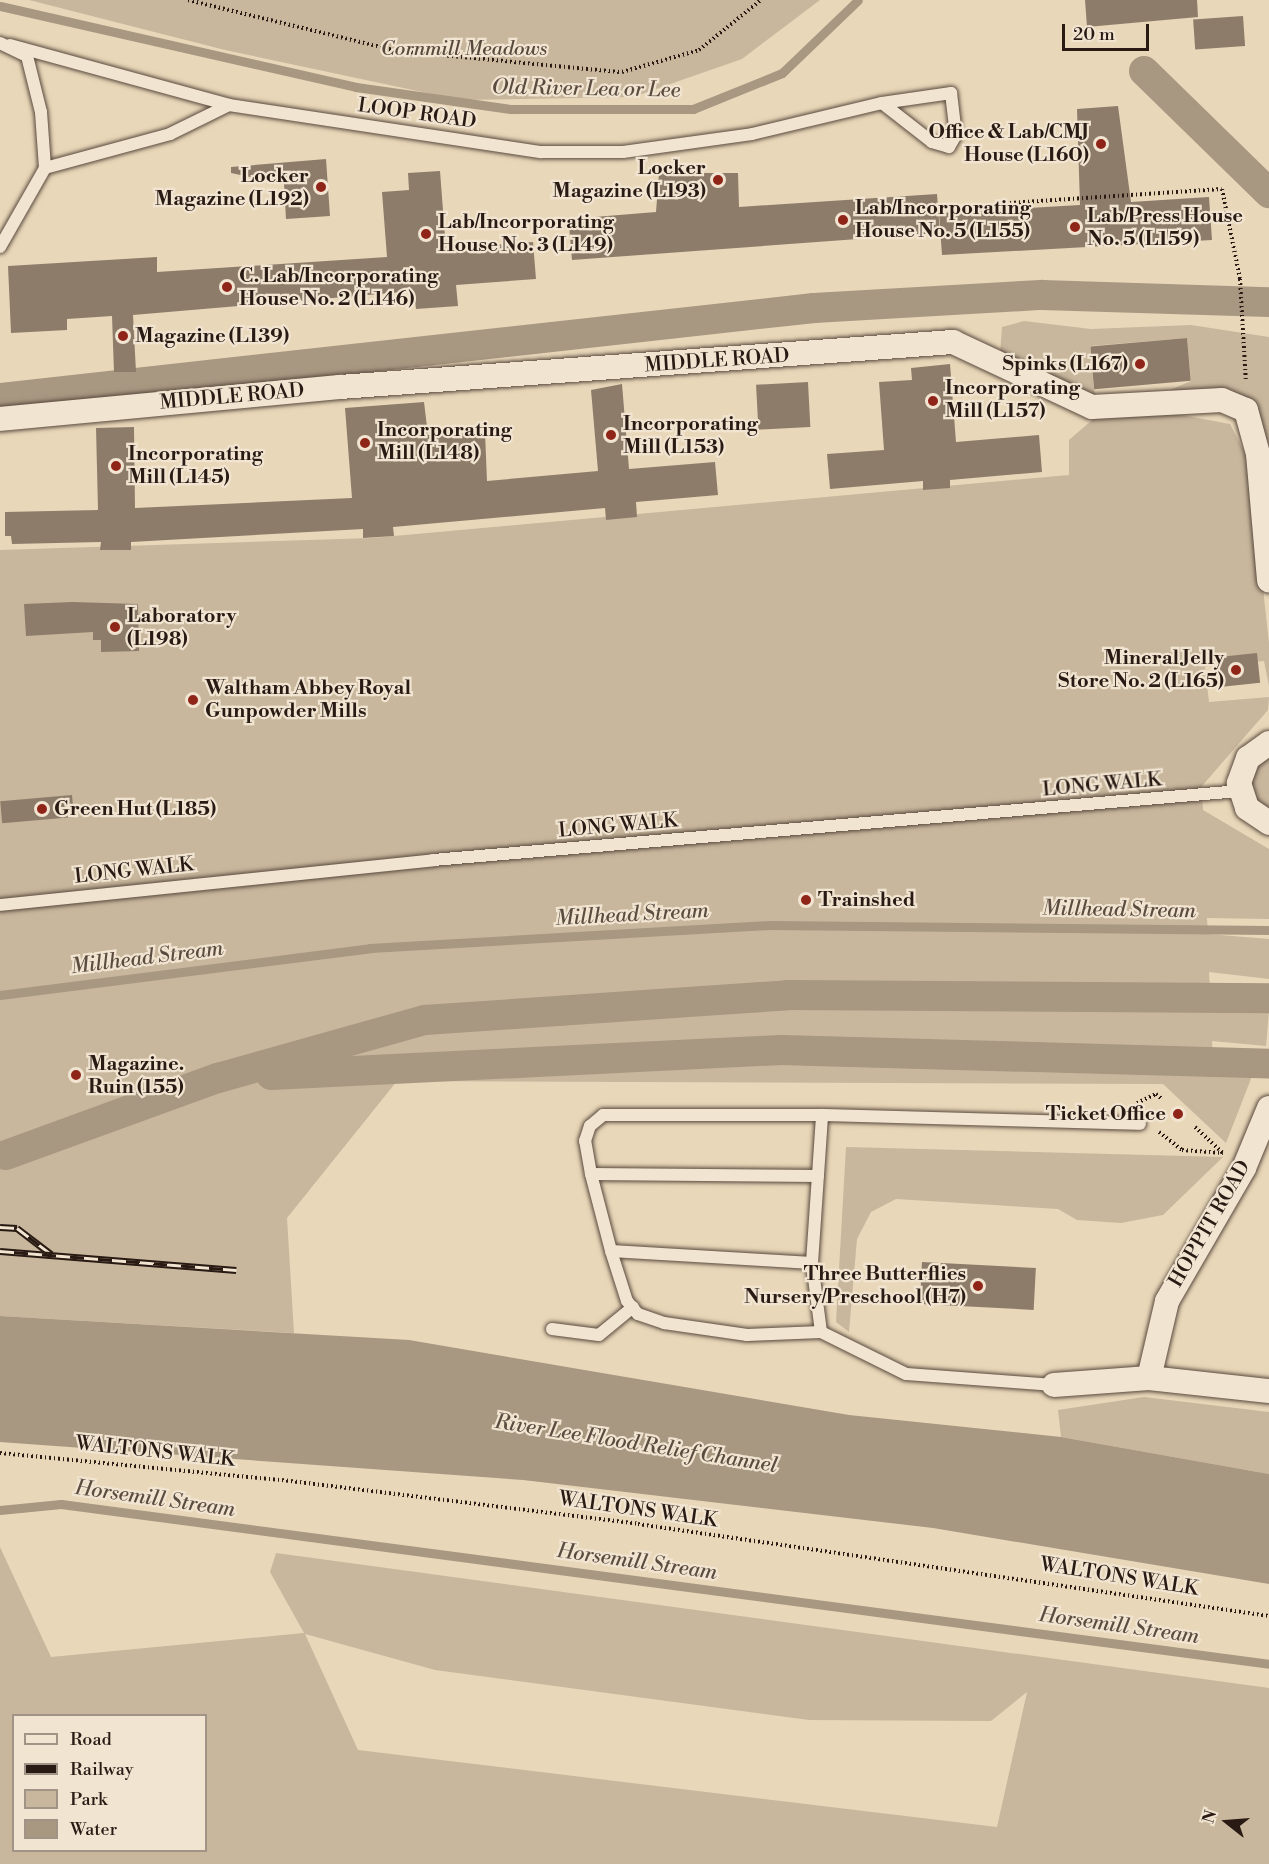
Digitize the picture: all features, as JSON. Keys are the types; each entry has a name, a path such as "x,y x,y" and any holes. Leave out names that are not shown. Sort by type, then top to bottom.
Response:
{"street":[{"name":"MIDDLE ROAD","path":"0,419 340,387 953,342 1092,407 1222,400 1246,410"},
{"path":"1246,410 1258,454 1269,581"},
{"path":"1269,743 1248,758 1240,791 1247,808 1269,823"},
{"name":"HOPPIT ROAD","path":"1149,1378 1167,1301 1244,1168 1269,1108"},
{"path":"1054,1385 1149,1378 1269,1391"}],"lane":[{"name":"LOOP ROAD","path":"5,44 229,105 542,152 623,152 752,134 882,103 951,93 956,135 949,147 932,142 882,103"},
{"path":"0,247 45,168 41,112 27,56 5,44"},
{"path":"45,168 170,134 229,105"},
{"name":"LONG WALK","path":"0,905 421,862 1240,791"},
{"path":"1054,1385 906,1374 821,1332 705,1330 664,1323 633,1307 611,1251 591,1174 585,1141 590,1126 603,1115 822,1115 1144,1125"},
{"path":"821,1332 812,1263 822,1115"},
{"path":"591,1174 818,1176"},
{"path":"611,1251 812,1263"},
{"path":"552,1329 599,1335 633,1307"}],"path":[{"path":"188,0 398,51 622,72 699,50 761,0"},
{"path":"1010,203 1222,189 1240,279 1245,322 1246,410"},
{"path":"1137,1103 1156,1094 1162,1100"},
{"path":"1144,1125 1182,1150 1224,1153"},
{"path":"1195,1127 1244,1168"},
{"name":"WALTONS WALK","path":"0,1454 282,1480 638,1524 1269,1616"}],"green space":[{"name":"Cornmill Meadows","path":"29,0 820,0 742,59 633,97 460,100 225,50"},
{"path":"1024,321 1091,329 1191,325 1269,337 1269,453 1261,422 1171,397 1170,390 1191,381 1187,338 1090,346 1095,400 1000,354 1002,327"},
{"path":"1171,413 1230,424 1249,461 1269,643 1269,686 1264,661 1205,667 1209,702 1269,697 1268,710 1202,786 1203,810 1269,849 1269,919 1207,918 1208,934 1269,939 1269,979 1209,972 1211,1007 1269,1011 1266,1046 1212,1041 1214,1070 1254,1071 1226,1143 1163,1084 397,1081 287,1218 294,1333 0,1316 0,550 372,538 1069,475 1069,440 1098,415"},
{"path":"1269,750 1269,816 1251,801 1250,767"},
{"path":"846,1147 1223,1157 1163,1215 1121,1223 1077,1220 1058,1209 896,1199 871,1212 857,1239 849,1332 836,1322"},
{"path":"1144,1397 1269,1412 1269,1474 1061,1437 1058,1410"},
{"path":"0,1547 51,1657 304,1633 270,1572 276,1553 1269,1688 1269,1864 0,1864","holes":["305,1634 435,1670 809,1720 991,1721 1027,1692 997,1827 358,1750"]}],"water":[{"name":"River Lee Flood Relief Channel","path":"0,1316 409,1340 849,1415 1061,1437 1269,1474 1269,1584 933,1528 523,1480 0,1442"}],"building":[{"path":"1085,0 1197,0 1198,17 1087,27"},
{"path":"1243,16 1245,46 1195,49 1193,19"},
{"name":"Lab/Press House No. 5 (L159)","path":"1118,106 1131,202 1209,197 1212,240 942,255 939,213 1080,205 1077,109"},
{"path":"326,159 330,216 286,219 284,184 231,173 231,167"},
{"path":"440,171 446,249 533,242 536,279 456,285 458,306 416,309 414,291 133,315 136,372 114,372 112,316 67,319 67,330 11,333 8,266 157,257 157,272 387,257 382,192 409,190 408,173"},
{"path":"659,173 738,173 739,207 937,194 940,233 572,260 569,225 583,224 582,218 656,212"},
{"name":"Spinks (L167)","path":"1187,338 1191,381 1094,389 1090,346"},
{"name":"Incorporating Mill (L157)","path":"950,364 956,442 1039,435 1042,472 950,480 950,488 923,490 923,481 830,489 827,454 884,450 879,382 912,380 911,368"},
{"path":"808,382 810,427 758,430 756,385"},
{"path":"622,384 629,469 715,462 718,495 636,502 637,517 606,520 605,508 393,527 394,536 363,538 363,529 131,542 131,550 100,550 101,542 12,544 11,536 5,536 5,512 98,510 96,428 134,427 135,508 352,498 345,408 424,402 428,435 485,432 487,481 598,471 591,390"},
{"path":"72,602 138,604 139,651 101,652 101,640 93,640 93,632 26,636 24,604"},
{"name":"Mineral Jelly Store No. 2 (L165)","path":"1257,653 1260,683 1215,688 1212,658"},
{"name":"Green Hut (L185)","path":"72,795 74,817 2,823 0,801"},
{"name":"Three Butterflies Nursery/Preschool (H7)","path":"922,1262 1036,1268 1034,1310 920,1304"}],"waterway":[{"name":"Old River Lea or Lee","path":"0,6 356,87 511,109 693,109 782,73 858,0"},
{"path":"1144,71 1269,193"},
{"path":"0,398 814,308 1042,295 1269,302"},
{"name":"Millhead Stream","path":"0,995 370,948 769,925 1269,930"},
{"path":"6,1155 218,1078 425,1020 788,995 1269,998"},
{"path":"271,1075 781,1050 1269,1064"},
{"name":"Horsemill Stream","path":"0,1510 61,1504 1269,1664"}],"railway":[{"path":"0,1227 17,1228 51,1254"},
{"path":"0,1251 236,1270"}],"place":[{"name":"Office & Lab/CMJ House (L160)","path":"1101,144"},
{"name":"Locker Magazine (L193)","path":"718,180"},
{"name":"Locker Magazine (L192)","path":"321,187"},
{"name":"Lab/Incorporating House No. 5 (L155)","path":"843,220"},
{"name":"Lab/Press House No. 5 (L159)","path":"1075,227"},
{"name":"Lab/Incorporating House No. 3 (L149)","path":"426,234"},
{"name":"C. Lab/Incorporating House No. 2 (L146)","path":"227,287"},
{"name":"Magazine (L139)","path":"123,336"},
{"name":"Spinks (L167)","path":"1140,364"},
{"name":"Incorporating Mill (L157)","path":"933,401"},
{"name":"Incorporating Mill (L153)","path":"611,435"},
{"name":"Incorporating Mill (L148)","path":"365,443"},
{"name":"Incorporating Mill (L145)","path":"116,466"},
{"name":"Laboratory (L198)","path":"115,627"},
{"name":"Mineral Jelly Store No. 2 (L165)","path":"1236,670"},
{"name":"Waltham Abbey Royal Gunpowder Mills","path":"193,700"},
{"name":"Green Hut (L185)","path":"42,809"},
{"name":"Trainshed","path":"806,900"},
{"name":"Magazine. Ruin (155)","path":"76,1075"},
{"name":"Ticket Office","path":"1178,1114"},
{"name":"Three Butterflies Nursery/Preschool (H7)","path":"978,1286"}]}
